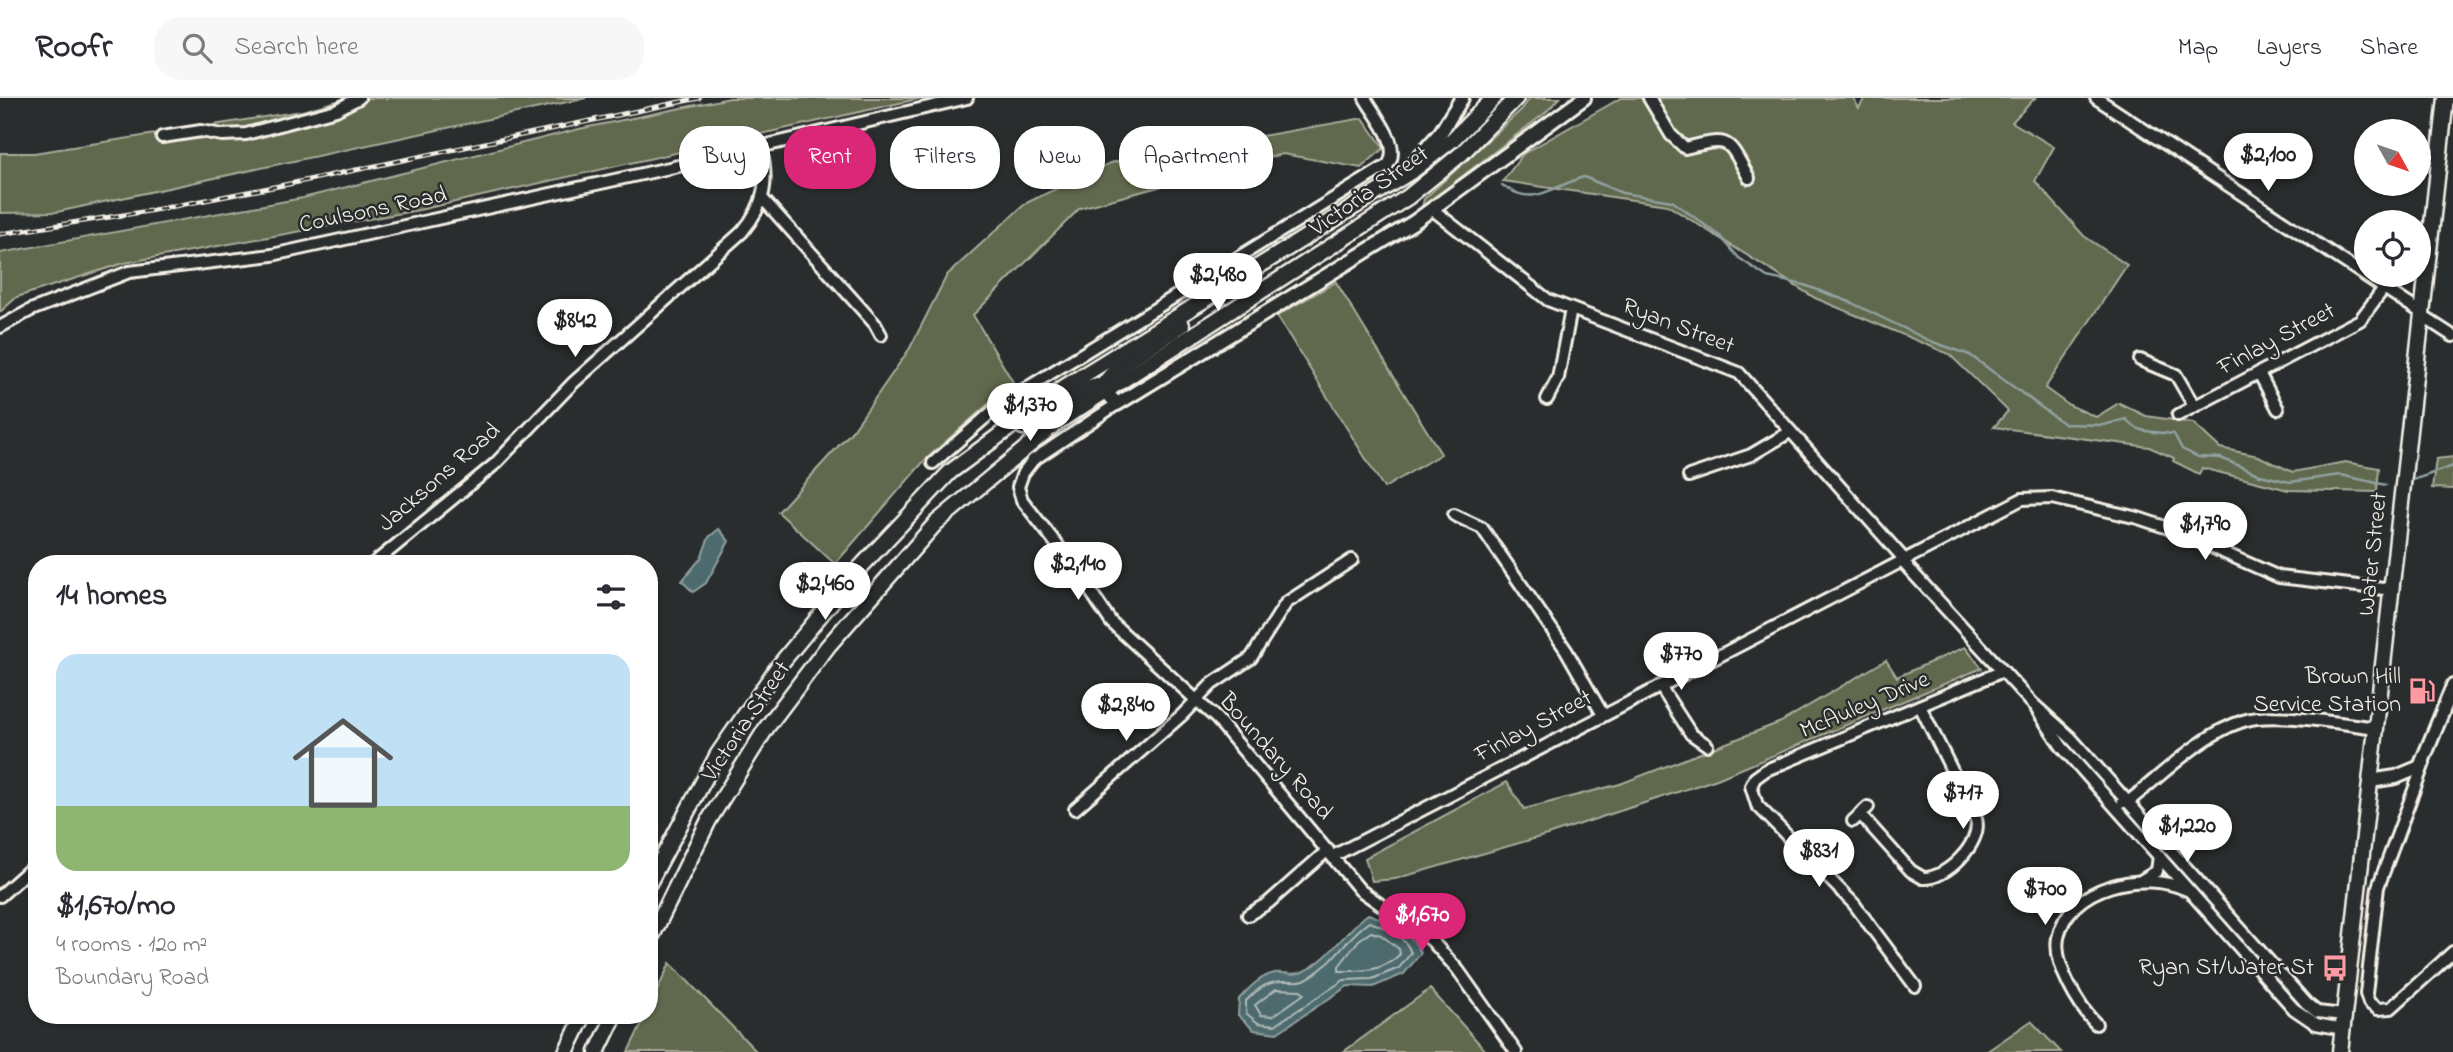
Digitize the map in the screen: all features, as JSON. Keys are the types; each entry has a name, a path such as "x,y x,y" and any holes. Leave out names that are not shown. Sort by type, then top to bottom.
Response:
{"main road":[{"name":"Victoria Street","path":"658,866 712,764 777,668 879,546 956,468 1066,386 1343,216 1436,154 1494,98"},
{"name":"Victoria Street","path":"658,925 735,775 828,646 944,515 1025,446 1408,197 1461,154 1516,98"},
{"name":"Water Street","path":"2340,1052 2446,98"},
{"path":"1106,392 1107,377 1118,367 1343,216"},
{"path":"956,468 1087,388 1100,386 1106,392"},
{"path":"566,1052 580,1024"},
{"path":"597,1052 611,1024"}],"street":[{"path":"162,137 201,131 222,135 246,134 336,110 359,98"},
{"name":"Coulsons Road","path":"770,143 967,98"},
{"path":"933,463 1002,404 1381,170 1393,155 1392,144 1365,98"},
{"path":"1383,190 1433,141 1462,98"},
{"path":"1106,392 1117,404 1432,209 1584,98"},
{"path":"1649,98 1671,135 1685,148 1717,140 1725,142 1732,147 1749,178"},
{"path":"2096,98 2453,336"},
{"name":"Coulsons Road","path":"0,327 31,310 129,272 272,255 679,163"},
{"path":"765,189 763,199 875,324 881,335"},
{"name":"Jacksons Road","path":"384,555 495,464 573,383 734,240 752,219 763,199"},
{"name":"Ryan Street","path":"1432,209 1549,300 1739,373 2032,703 2062,747 2297,1012 2316,1024 2343,1022"},
{"name":"Finlay Street","path":"2178,415 2360,320 2384,288"},
{"path":"1547,398 1558,378 1571,309"},
{"path":"2140,360 2176,375 2194,406"},
{"path":"2259,373 2278,410"},
{"name":"Boundary Road","path":"1117,404 1038,456 1020,478 1018,487 1022,500 1073,565 1107,616 1196,697 1364,894 1418,928 1437,947 1516,1052"},
{"path":"1689,476 1751,455 1790,432"},
{"name":"Finlay Street","path":"1248,915 1268,903 1331,853 2015,501 2052,498 2138,518 2279,577 2393,590"},
{"path":"1454,515 1482,528 1566,650 1603,715"},
{"path":"1075,809 1182,715 1196,697 1251,657 1286,603 1352,560"},
{"name":"McAuley Drive","path":"1915,986 1860,911 1757,805 1751,788 1754,779 1763,772 2003,671"},
{"path":"1660,686 1691,734 1707,745"},
{"path":"2453,686 2378,887 2368,1001 2378,1009 2391,1007 2453,953"},
{"name":"Ryan Street","path":"2032,703 2060,726 2129,801 2307,1004 2317,1012 2343,1022"},
{"path":"1860,814 1911,871 1923,878 1941,874 1976,841 1976,819 1920,706"},
{"path":"2116,808 2129,801 2196,747 2244,720 2283,718 2377,729"},
{"path":"2370,781 2412,773 2425,760"},
{"path":"2142,880 2157,871 2159,856"},
{"path":"0,895 28,871"},
{"path":"2096,1024 2078,1003 2057,948 2060,931 2071,913 2097,892 2115,884 2142,880 2175,886 2194,895"}],"green space":[{"path":"348,98 586,98 57,212 0,213 0,153 34,153 302,111"},
{"path":"730,98 922,98 796,126 784,126 784,129 770,132 770,126 679,126 679,152 419,210 124,263 17,297 0,312 0,253 303,198 579,129"},
{"path":"1530,98 1560,98 1545,113 1422,207 1424,199 1522,109"},
{"path":"1621,98 1853,98 1859,108 1865,98 2035,98 2012,122 2054,147 2035,181 2084,236 2127,265 2045,388 2067,404 2096,417 2119,403 2146,416 2193,423 2220,448 2258,456 2293,472 2345,462 2379,468 2377,492 2288,490 2202,468 2199,474 2173,461 2174,458 2149,447 1994,427 2008,411 1949,354 1815,298 1667,205 1503,181 1523,154"},
{"path":"1363,118 1384,148 1361,168 1283,154 1273,157 1273,134"},
{"path":"1119,161 1119,189 1151,189 1080,208 973,315 1013,382 925,460 835,564 778,512 853,430 910,348 947,275 1026,203 1055,189 1105,189 1105,165"},
{"path":"1336,282 1441,454 1384,488 1277,316"},
{"path":"2453,457 2453,489 2432,488 2436,459"},
{"path":"1965,647 1982,668 1717,779 1547,835 1395,879 1372,881 1365,858 1507,782 1524,809 1620,784 1781,722 1886,660 1897,677"},
{"path":"670,963 757,1052 628,1052 642,1024 658,1024 658,989"},
{"path":"1430,989 1487,1052 1343,1052"},
{"path":"2031,1021 2061,1052 1986,1052"}],"water":[{"path":"719,529 729,541 706,583 693,592 682,581 701,558 709,537"},
{"path":"1368,914 1399,928 1421,953 1404,974 1373,987 1348,986 1277,1033 1254,1030 1238,1015 1239,999 1255,983 1270,974 1299,973 1312,967"}],"waterway":[{"path":"1502,185 1514,192 1534,195 1584,177 1622,193 1672,201 1720,236 1739,258 1767,277 1804,285 1850,302 1930,341 1970,355 2064,424 2104,425 2126,419 2142,430 2174,434 2182,449 2198,457 2221,458 2260,475 2290,482 2340,475 2386,485"},
{"path":"2413,480 2453,466"}],"railway":[{"path":"0,234 149,211 289,184 699,98"}],"place":[{"name":"Brown Hill Service Station","path":"2422,691"},
{"name":"Ryan St/Water St","path":"2335,968"}]}
